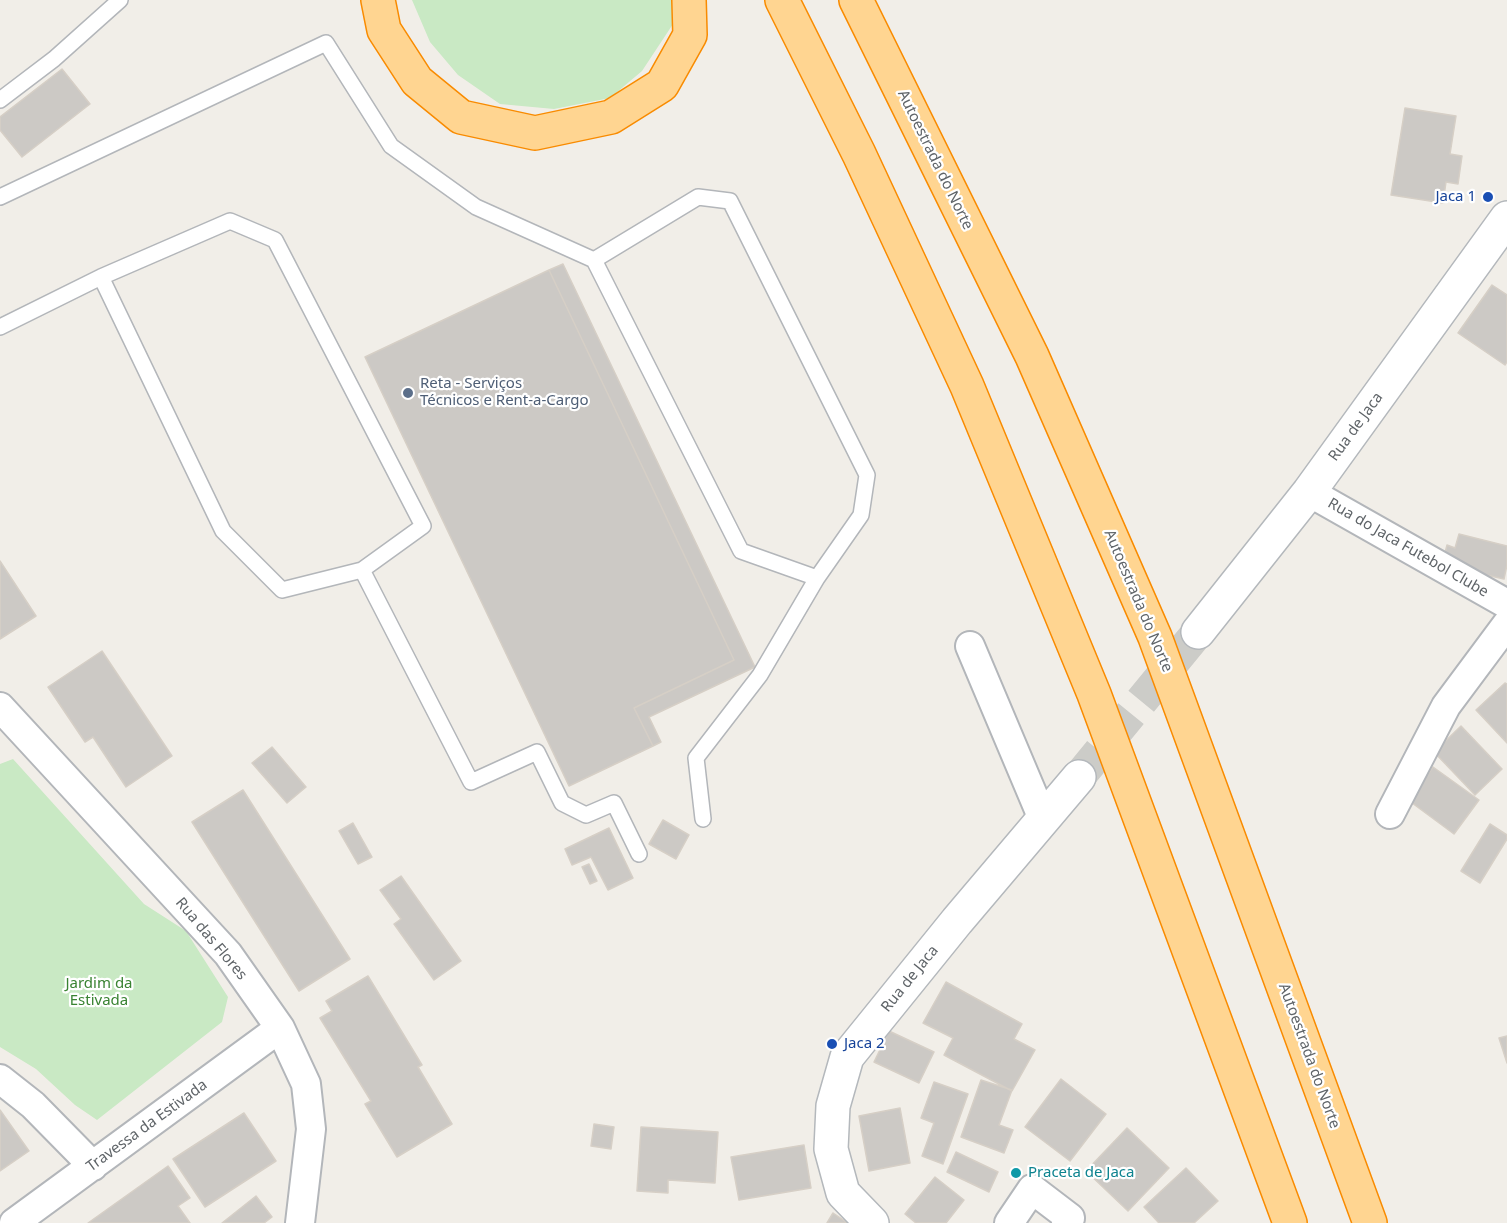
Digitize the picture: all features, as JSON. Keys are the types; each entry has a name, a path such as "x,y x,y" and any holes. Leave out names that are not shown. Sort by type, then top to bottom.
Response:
{"highway":[{"path":"378,0 384,30 417,81 461,117 535,132 611,117 662,85 690,35 689,0"},
{"path":"782,0 859,154 976,408 1094,694 1290,1223"},
{"name":"Autoestrada do Norte","path":"856,0 1032,356 1155,637 1370,1223"}],"street":[{"name":"Rua de Jaca","path":"1198,632 1309,492 1507,218"},
{"name":"Rua do Jaca Futebol Clube","path":"1309,492 1507,604"},
{"path":"1390,814 1446,706 1507,624"},
{"path":"970,646 1043,819"},
{"name":"Rua das Flores","path":"0,706 228,954 280,1028 306,1084 311,1129 300,1223"},
{"name":"Rua de Jaca","path":"872,1223 843,1193 831,1149 833,1106 847,1056 1079,777"},
{"name":"Travessa da Estivada","path":"14,1223 280,1028"},
{"path":"0,1079 33,1105 93,1166"},
{"path":"1009,1223 1032,1189 1070,1218 1066,1223"}],"lane":[{"path":"0,100 54,59 120,0"},
{"path":"0,196 327,43 391,146 476,207 594,260 741,551 817,578"},
{"path":"594,260 698,196 730,201 867,475 861,515 817,578 760,675 696,758 703,819"},
{"path":"0,327 101,277 230,221 275,240 423,526 362,570 282,590 223,531 101,277"},
{"path":"362,570 471,782 537,752 562,803 586,815 614,803 639,854"}],"green space":[{"path":"412,0 677,0 673,24 642,71 610,98 554,109 500,104 458,75 430,42"},
{"name":"Jardim da Estivada","path":"13,759 144,904 186,931 228,997 222,1022 97,1120 75,1105 36,1069 0,1047 0,764"}],"building":[{"path":"62,69 90,104 22,157 0,130 0,117"},
{"path":"1405,108 1456,116 1450,154 1462,156 1458,184 1446,182 1443,203 1391,195"},
{"path":"563,264 755,667 649,717 661,742 653,746 634,708 734,660 549,270"},
{"path":"549,270 734,660 634,708 653,746 569,786 365,357"},
{"path":"1492,285 1507,295 1507,362 1505,365 1458,333"},
{"path":"1459,534 1507,546 1504,579 1442,565 1447,545 1455,548"},
{"path":"0,561 36,616 0,639"},
{"path":"102,651 172,756 126,787 93,737 85,742 48,687"},
{"path":"1505,683 1507,684 1507,743 1476,710"},
{"path":"1461,726 1502,769 1475,795 1434,752"},
{"path":"272,747 306,787 287,803 252,763"},
{"path":"1433,767 1479,800 1454,834 1408,800"},
{"path":"243,790 350,959 299,991 192,822"},
{"path":"663,820 689,835 676,859 649,844"},
{"path":"353,823 372,857 358,864 339,831"},
{"path":"1490,824 1507,835 1507,839 1480,883 1461,871"},
{"path":"609,828 633,878 608,890 591,857 572,865 565,849"},
{"path":"589,864 597,881 590,884 582,867"},
{"path":"401,876 461,961 434,980 394,924 401,919 380,890"},
{"path":"368,976 422,1065 418,1067 452,1124 397,1157 365,1104 371,1101 320,1018 332,1011 326,1001"},
{"path":"946,982 1022,1024 1014,1039 1035,1050 1012,1091 944,1055 953,1038 923,1023"},
{"path":"889,1031 934,1052 919,1083 874,1062"},
{"path":"1507,1036 1507,1063 1499,1038"},
{"path":"1061,1079 1106,1114 1070,1161 1025,1127"},
{"path":"981,1080 1012,1090 999,1125 1013,1130 1004,1153 961,1137"},
{"path":"934,1082 968,1094 943,1164 922,1156 934,1123 921,1118"},
{"path":"900,1108 910,1163 869,1171 859,1116"},
{"path":"0,1110 29,1151 0,1171"},
{"path":"244,1113 276,1161 205,1207 173,1159"},
{"path":"594,1124 614,1127 611,1149 591,1146"},
{"path":"641,1127 718,1132 715,1183 668,1180 668,1193 637,1191"},
{"path":"1127,1128 1169,1168 1128,1211 1086,1171"},
{"path":"804,1145 811,1188 739,1200 731,1157"},
{"path":"956,1152 998,1172 989,1192 947,1172"},
{"path":"168,1166 190,1198 178,1206 190,1223 88,1223"},
{"path":"1186,1168 1218,1201 1194,1223 1159,1223 1144,1207"},
{"path":"935,1177 964,1200 946,1223 916,1223 905,1214"},
{"path":"256,1196 272,1217 264,1223 222,1223"},
{"path":"833,1213 848,1223 827,1223"}],"tunnel":[{"path":"1079,777 1198,632"}],"place":[{"name":"Jaca 1","path":"1488,197"},
{"name":"Reta - Serviços Técnicos e Rent-a-Cargo","path":"408,393"},
{"name":"Jaca 2","path":"832,1044"},
{"name":"Praceta de Jaca","path":"1016,1173"}]}
